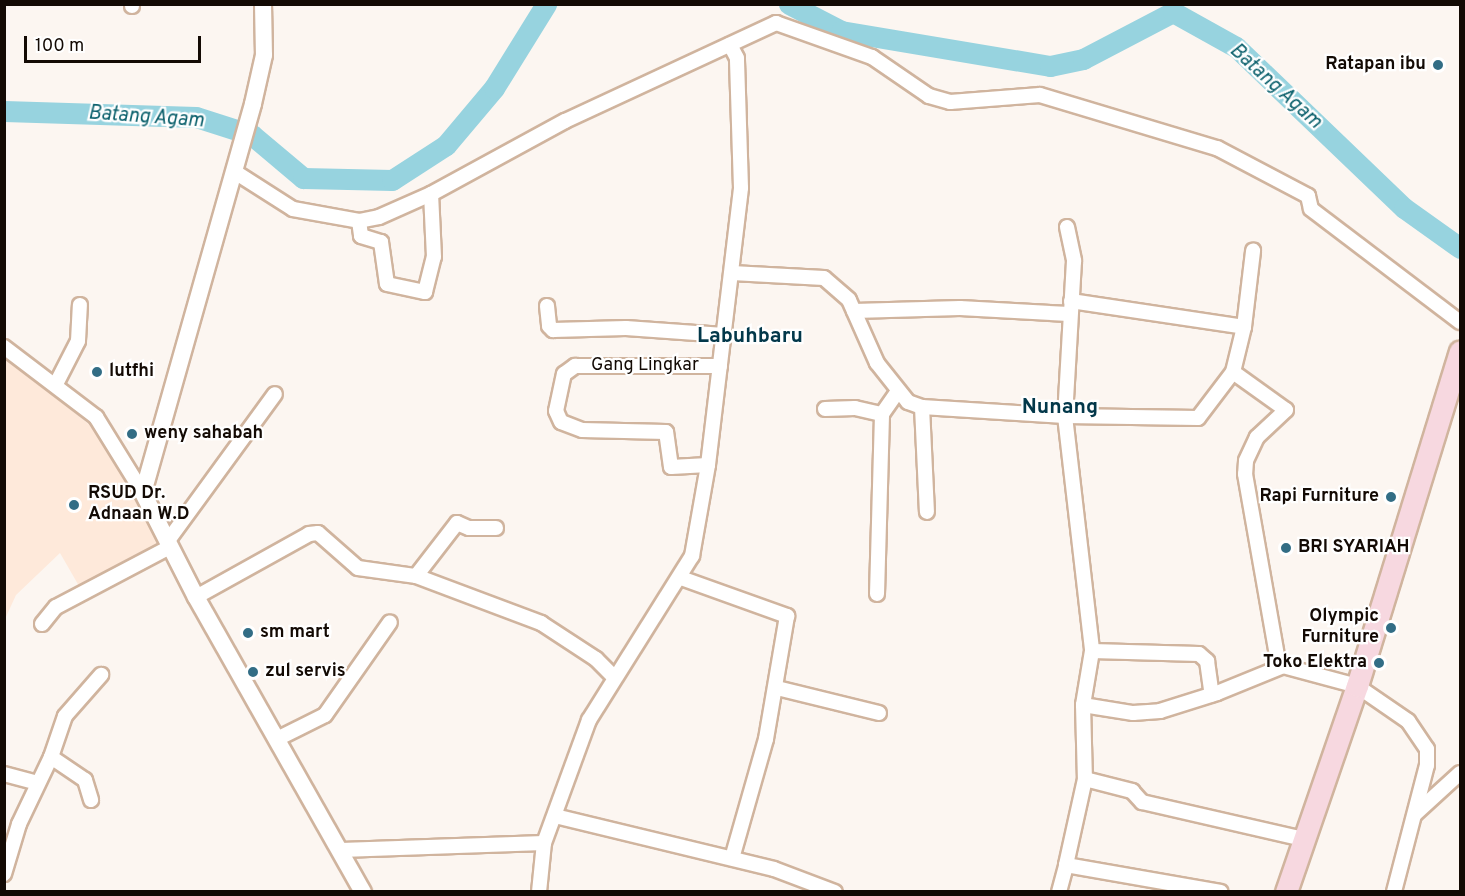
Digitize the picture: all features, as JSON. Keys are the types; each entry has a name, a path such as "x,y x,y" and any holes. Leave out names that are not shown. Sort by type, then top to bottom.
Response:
{"main road":[{"path":"1286,891 1357,686 1461,351"}],"street":[{"path":"143,493 253,104 264,56 263,4"},
{"path":"236,169 293,209 359,226 433,199 565,121 734,50 776,23 790,26 872,57 929,96 950,102 1040,95 1217,148 1308,196 1311,209 1461,322"},
{"path":"539,891 544,843 582,738 614,676 681,578 692,556 708,465 742,175 734,50"},
{"path":"359,226 363,237 381,242 387,284 425,292 434,256 433,199"},
{"path":"1059,891 1085,779 1083,705 1092,651 1065,416 1074,261 1067,227"},
{"path":"732,273 825,278 849,300 864,340 897,391 908,402 922,407 1065,416 1198,418 1233,372 1244,327 1253,251"},
{"path":"56,384 78,341 80,305"},
{"path":"548,306 549,326 553,330 626,328 724,335"},
{"path":"854,311 1070,308 1244,327"},
{"path":"4,347 56,384 96,417 143,493 196,597 279,738 363,891"},
{"name":"Gang Lingkar","path":"708,465 671,466 666,432 588,431 561,423 556,411 564,374 570,368 720,366"},
{"path":"1233,372 1286,410 1257,437 1246,461 1245,474 1278,661 1283,666 1357,686 1408,721 1427,749 1427,765 1393,891"},
{"path":"876,594 882,414 897,391"},
{"path":"42,624 56,608 169,545 275,394"},
{"path":"922,407 927,512"},
{"path":"825,408 855,408 882,414"},
{"path":"416,576 457,523 469,528 496,528"},
{"path":"196,597 309,534 318,533 358,568 416,576 541,623 596,659 614,676"},
{"path":"681,578 787,616 777,688 732,858"},
{"path":"279,738 325,715 390,622"},
{"path":"1092,651 1200,654 1207,661 1212,695"},
{"path":"1083,705 1133,713 1170,708 1212,695 1283,666"},
{"path":"4,874 19,824 51,757 65,716 101,675"},
{"path":"777,688 879,713"},
{"path":"51,757 85,780 91,801"},
{"path":"1414,814 1461,773"},
{"path":"4,774 38,783"},
{"path":"1085,779 1132,791 1142,802 1304,839"},
{"path":"555,816 732,858 827,890"},
{"path":"341,850 544,843"},
{"path":"1066,866 1126,885 1221,891"}],"shaded area":[{"name":"RSUD Dr. Adnaan W.D","path":"5,356 107,439 161,542 79,586 60,553 16,595 5,619"}],"waterway":[{"name":"Batang Agam","path":"4,111 196,117 252,135 303,178 392,180 446,145 494,88 546,4"},
{"name":"Batang Agam","path":"789,4 841,31 1050,66 1083,59 1173,12 1236,47 1404,208 1460,248"}],"place":[{"name":"Ratapan ibu","path":"1438,65"},
{"name":"lutfhi","path":"97,372"},
{"name":"weny sahabah","path":"132,434"},
{"name":"Rapi Furniture","path":"1391,497"},
{"name":"RSUD Dr. Adnaan W.D","path":"74,505"},
{"name":"BRI SYARIAH","path":"1286,548"},
{"name":"Olympic Furniture","path":"1391,628"},
{"name":"sm mart","path":"248,633"},
{"name":"Toko Elektra","path":"1379,663"},
{"name":"zul servis","path":"253,672"}],"district":[{"name":"Labuhbaru","path":"750,337"},
{"name":"Nunang","path":"1060,408"}]}
